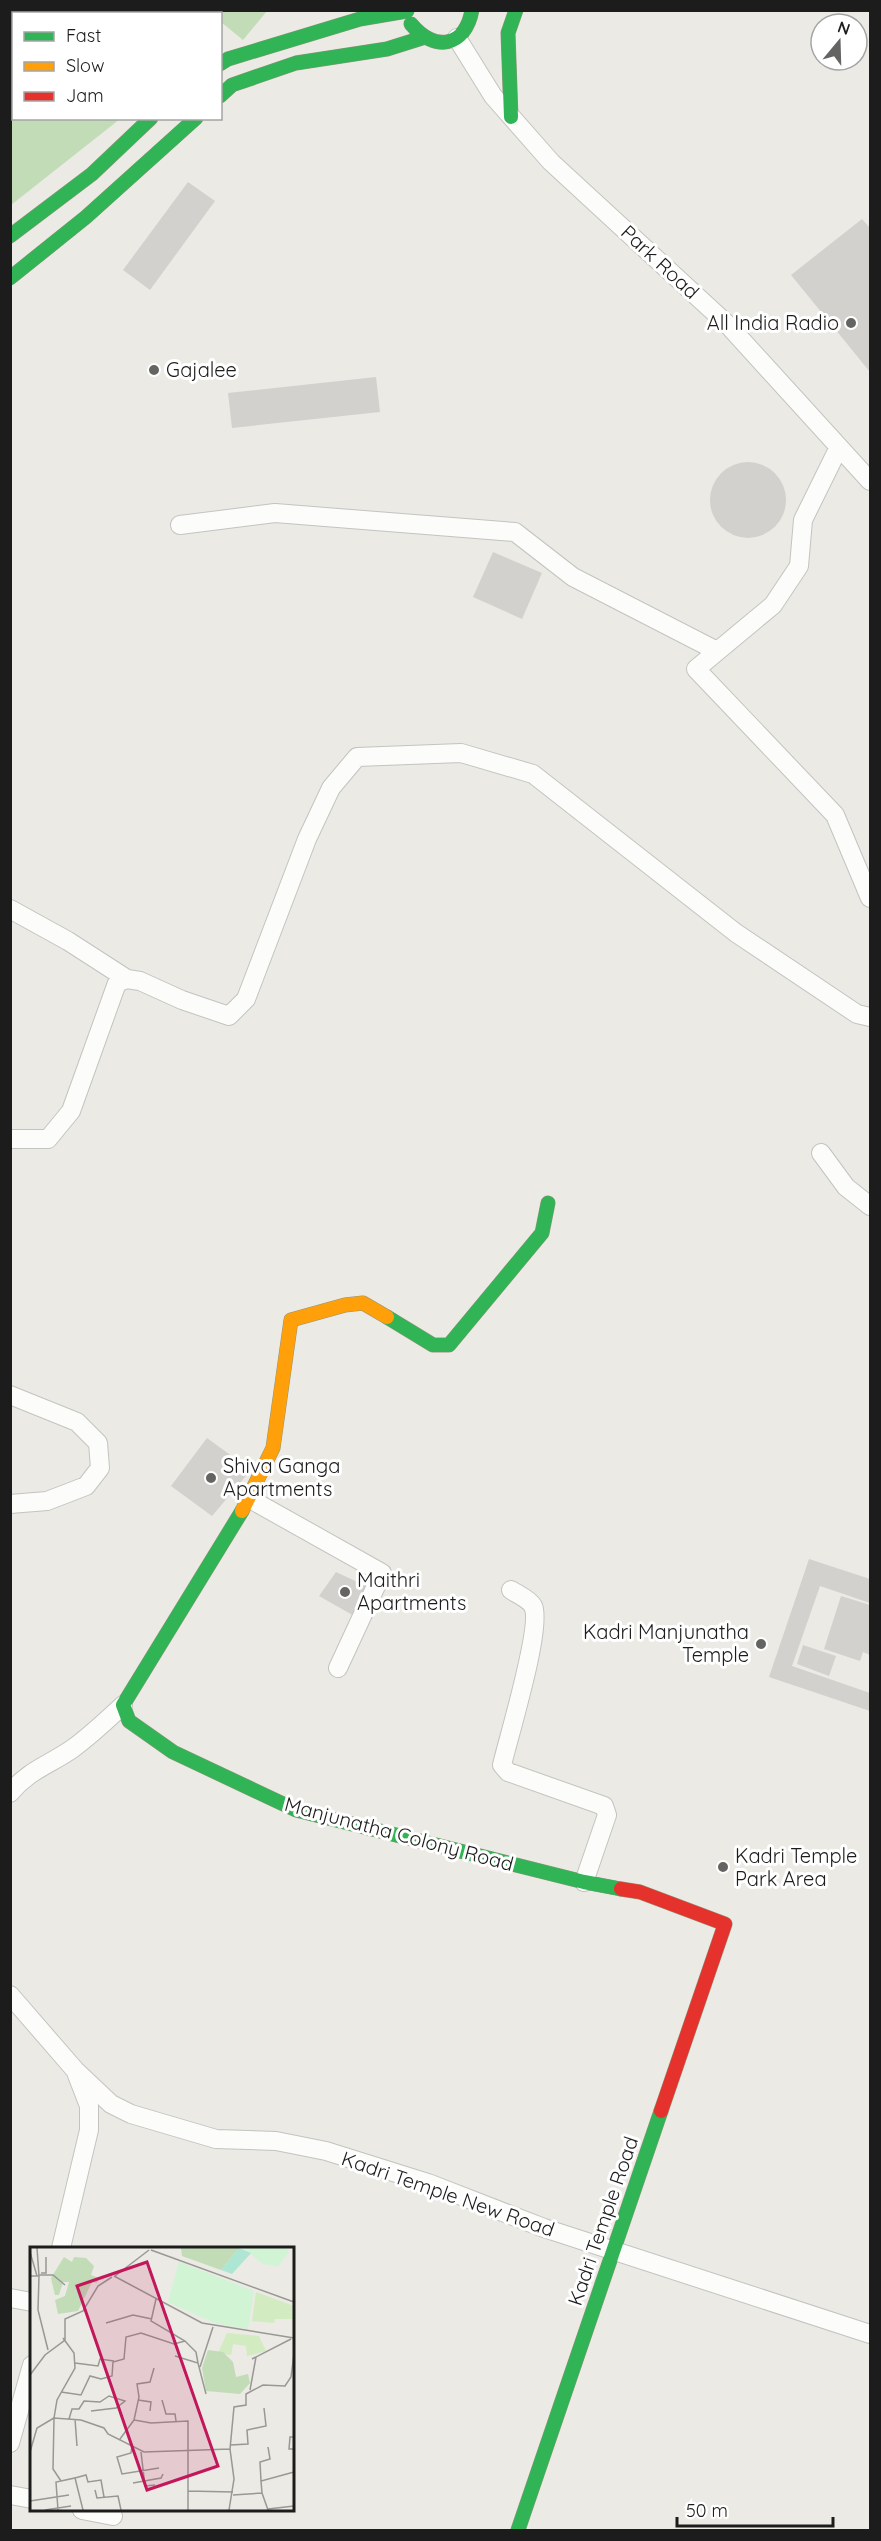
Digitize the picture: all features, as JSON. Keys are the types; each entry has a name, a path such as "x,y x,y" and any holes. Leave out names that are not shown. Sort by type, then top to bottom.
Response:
{"street":[{"path":"458,37 469,26 472,10"},
{"path":"222,62 228,58 360,19 407,11 410,22 423,38 433,42 444,43 481,26"},
{"path":"510,12 508,33 511,117"},
{"name":"Park Road","path":"458,37 493,96 551,162 728,325 870,481"},
{"path":"222,94 232,85 296,63 387,49 423,38"},
{"path":"10,236 92,174 149,120"},
{"path":"10,278 86,217 194,120"},
{"path":"840,447 802,520 799,567 773,605 696,669 835,815 870,898"},
{"path":"180,525 275,513 515,532 573,577 717,651"},
{"path":"10,909 68,941 127,979 140,981 182,1000 229,1016 246,999 307,839 331,788 357,757 461,753 532,774 736,933 857,1014 870,1017"},
{"path":"10,1139 48,1139 71,1111 117,983 127,979"},
{"path":"821,1153 846,1187 870,1206"},
{"path":"10,1793 39,1767 70,1750 123,1705 250,1499 273,1448 291,1320 345,1305 363,1303 433,1345 449,1346 542,1233 548,1203"},
{"path":"10,1395 77,1422 98,1443 100,1468 86,1486 47,1501 10,1504"},
{"path":"250,1499 382,1573 338,1668"},
{"path":"511,1590 530,1603 535,1615 531,1651 501,1765 508,1772 604,1806 608,1815 584,1882"},
{"name":"Manjunatha Colony Road","path":"123,1705 129,1721 173,1752 296,1810 584,1882 640,1892 725,1924"},
{"name":"Kadri Temple Road","path":"518,2530 725,1924"},
{"name":"Kadri Temple New Road","path":"10,1995 75,2070 111,2104 131,2114 216,2139 276,2141 326,2151 428,2183 544,2228 870,2334"},
{"path":"61,2247 89,2130 89,2106 75,2070"},
{"path":"10,2298 30,2301"},
{"path":"10,2443 20,2421 30,2374"},
{"path":"10,2494 30,2499"},
{"path":"87,2511 112,2516"}],"green space":[{"path":"11,10 189,11 12,12 12,120 119,120 11,205"},
{"path":"198,11 267,11 243,40 222,23 222,12"}],"building":[{"path":"188,182 215,201 150,290 123,270"},
{"name":"All India Radio","path":"862,219 870,228 870,372 791,275"},
{"path":"376,377 380,412 232,428 228,393"},
{"path":"741,462 755,462 769,468 780,479 786,493 783,515 775,527 755,538 741,538 727,532 716,521 710,507 710,493 716,479 727,468"},
{"path":"493,552 542,573 522,619 473,597"},
{"name":"Shiva Ganga Apartments","path":"207,1438 251,1470 212,1516 171,1486"},
{"path":"809,1559 870,1579 870,1603 820,1586 792,1666 870,1693 870,1711 769,1677"},
{"name":"Maithri Apartments","path":"336,1572 370,1588 356,1617 319,1596"},
{"path":"841,1596 870,1605 870,1655 863,1652 860,1661 824,1649"},
{"path":"803,1645 836,1656 829,1676 797,1664"}],"traffic: fast":[{"path":"411,24 429,39 448,42 456,39 463,32 472,10"},
{"path":"511,117 508,33 516,10"},
{"path":"222,63 360,19 407,11"},
{"path":"222,94 232,85 296,63 387,49 422,38"},
{"path":"10,236 92,174 149,120"},
{"path":"10,278 86,217 194,120"},
{"path":"387,1317 433,1345 449,1345 542,1233 548,1203"},
{"path":"242,1511 123,1705 129,1721 173,1752 296,1810 584,1882 621,1889"},
{"path":"518,2530 661,2111"}],"traffic: slow":[{"path":"242,1511 273,1448 291,1320 345,1305 363,1303 387,1317"}],"traffic: jam":[{"path":"621,1889 640,1892 725,1924 661,2111"}],"place":[{"name":"All India Radio","path":"851,323"},
{"name":"Gajalee","path":"154,370"},
{"name":"Shiva Ganga Apartments","path":"211,1478"},
{"name":"Maithri Apartments","path":"345,1592"},
{"name":"Kadri Manjunatha Temple","path":"761,1644"},
{"name":"Kadri Temple Park Area","path":"723,1867"}]}
